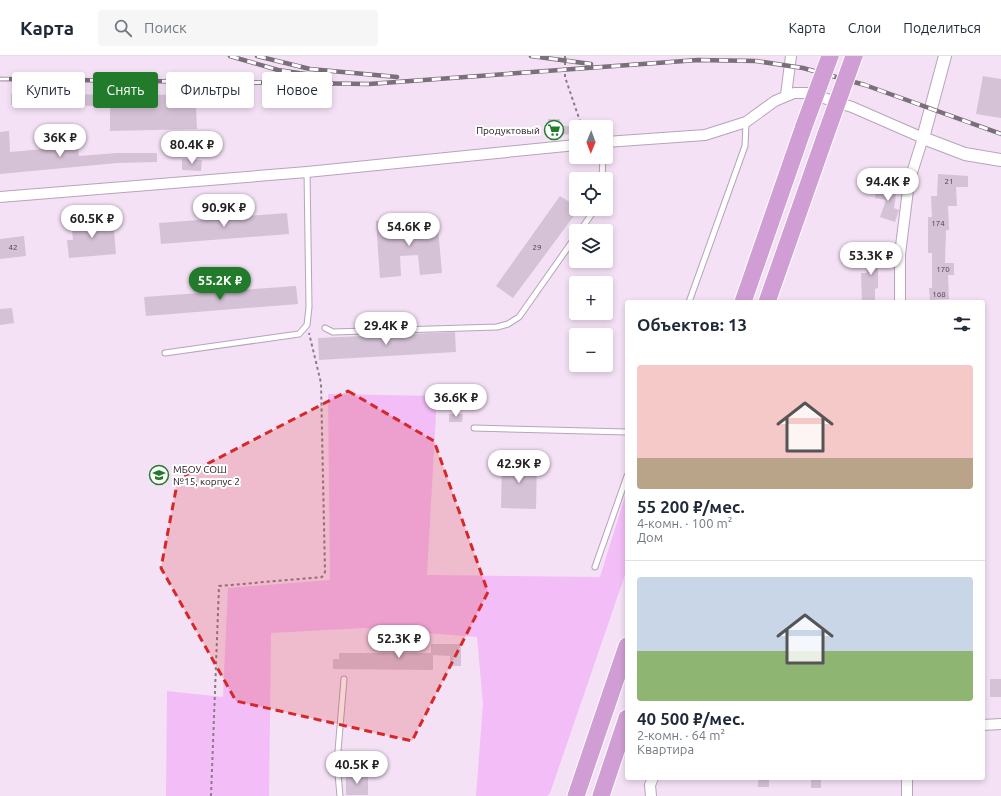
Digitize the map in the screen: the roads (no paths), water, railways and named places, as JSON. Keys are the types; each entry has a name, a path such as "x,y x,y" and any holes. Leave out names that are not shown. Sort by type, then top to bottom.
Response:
{"highway":[{"path":"744,300 830,56"},
{"path":"768,300 854,56"},
{"path":"576,796 584,763 625,651"},
{"path":"601,796 625,724"}],"street":[{"path":"786,95 791,56"},
{"path":"900,300 900,254 909,182 923,138 944,56"},
{"path":"613,142 705,135 746,122 786,95 808,93 852,107 923,138 965,154 1001,160"},
{"path":"0,197 307,172 569,146"},
{"path":"985,725 1001,724"},
{"path":"651,796 650,785 652,780"},
{"path":"906,780 907,796"}],"lane":[{"path":"690,300 745,146 746,122"},
{"path":"165,353 299,334 307,325 310,307 307,172"},
{"path":"325,328 333,332 497,327 508,324 519,317 569,246"},
{"path":"474,428 625,432"},
{"path":"595,567 625,482"},
{"path":"340,796 337,763 344,679"}],"railway":[{"path":"230,56 278,70 292,72"},
{"path":"257,56 310,69 397,77"},
{"path":"531,56 591,64"},
{"path":"0,79 369,84 698,60 756,61 803,68 865,85 1001,134"}],"place":[{"name":"Продуктовый","path":"554,130"},
{"name":"МБОУ СОШ №15, корпус 2","path":"159,475"}]}
